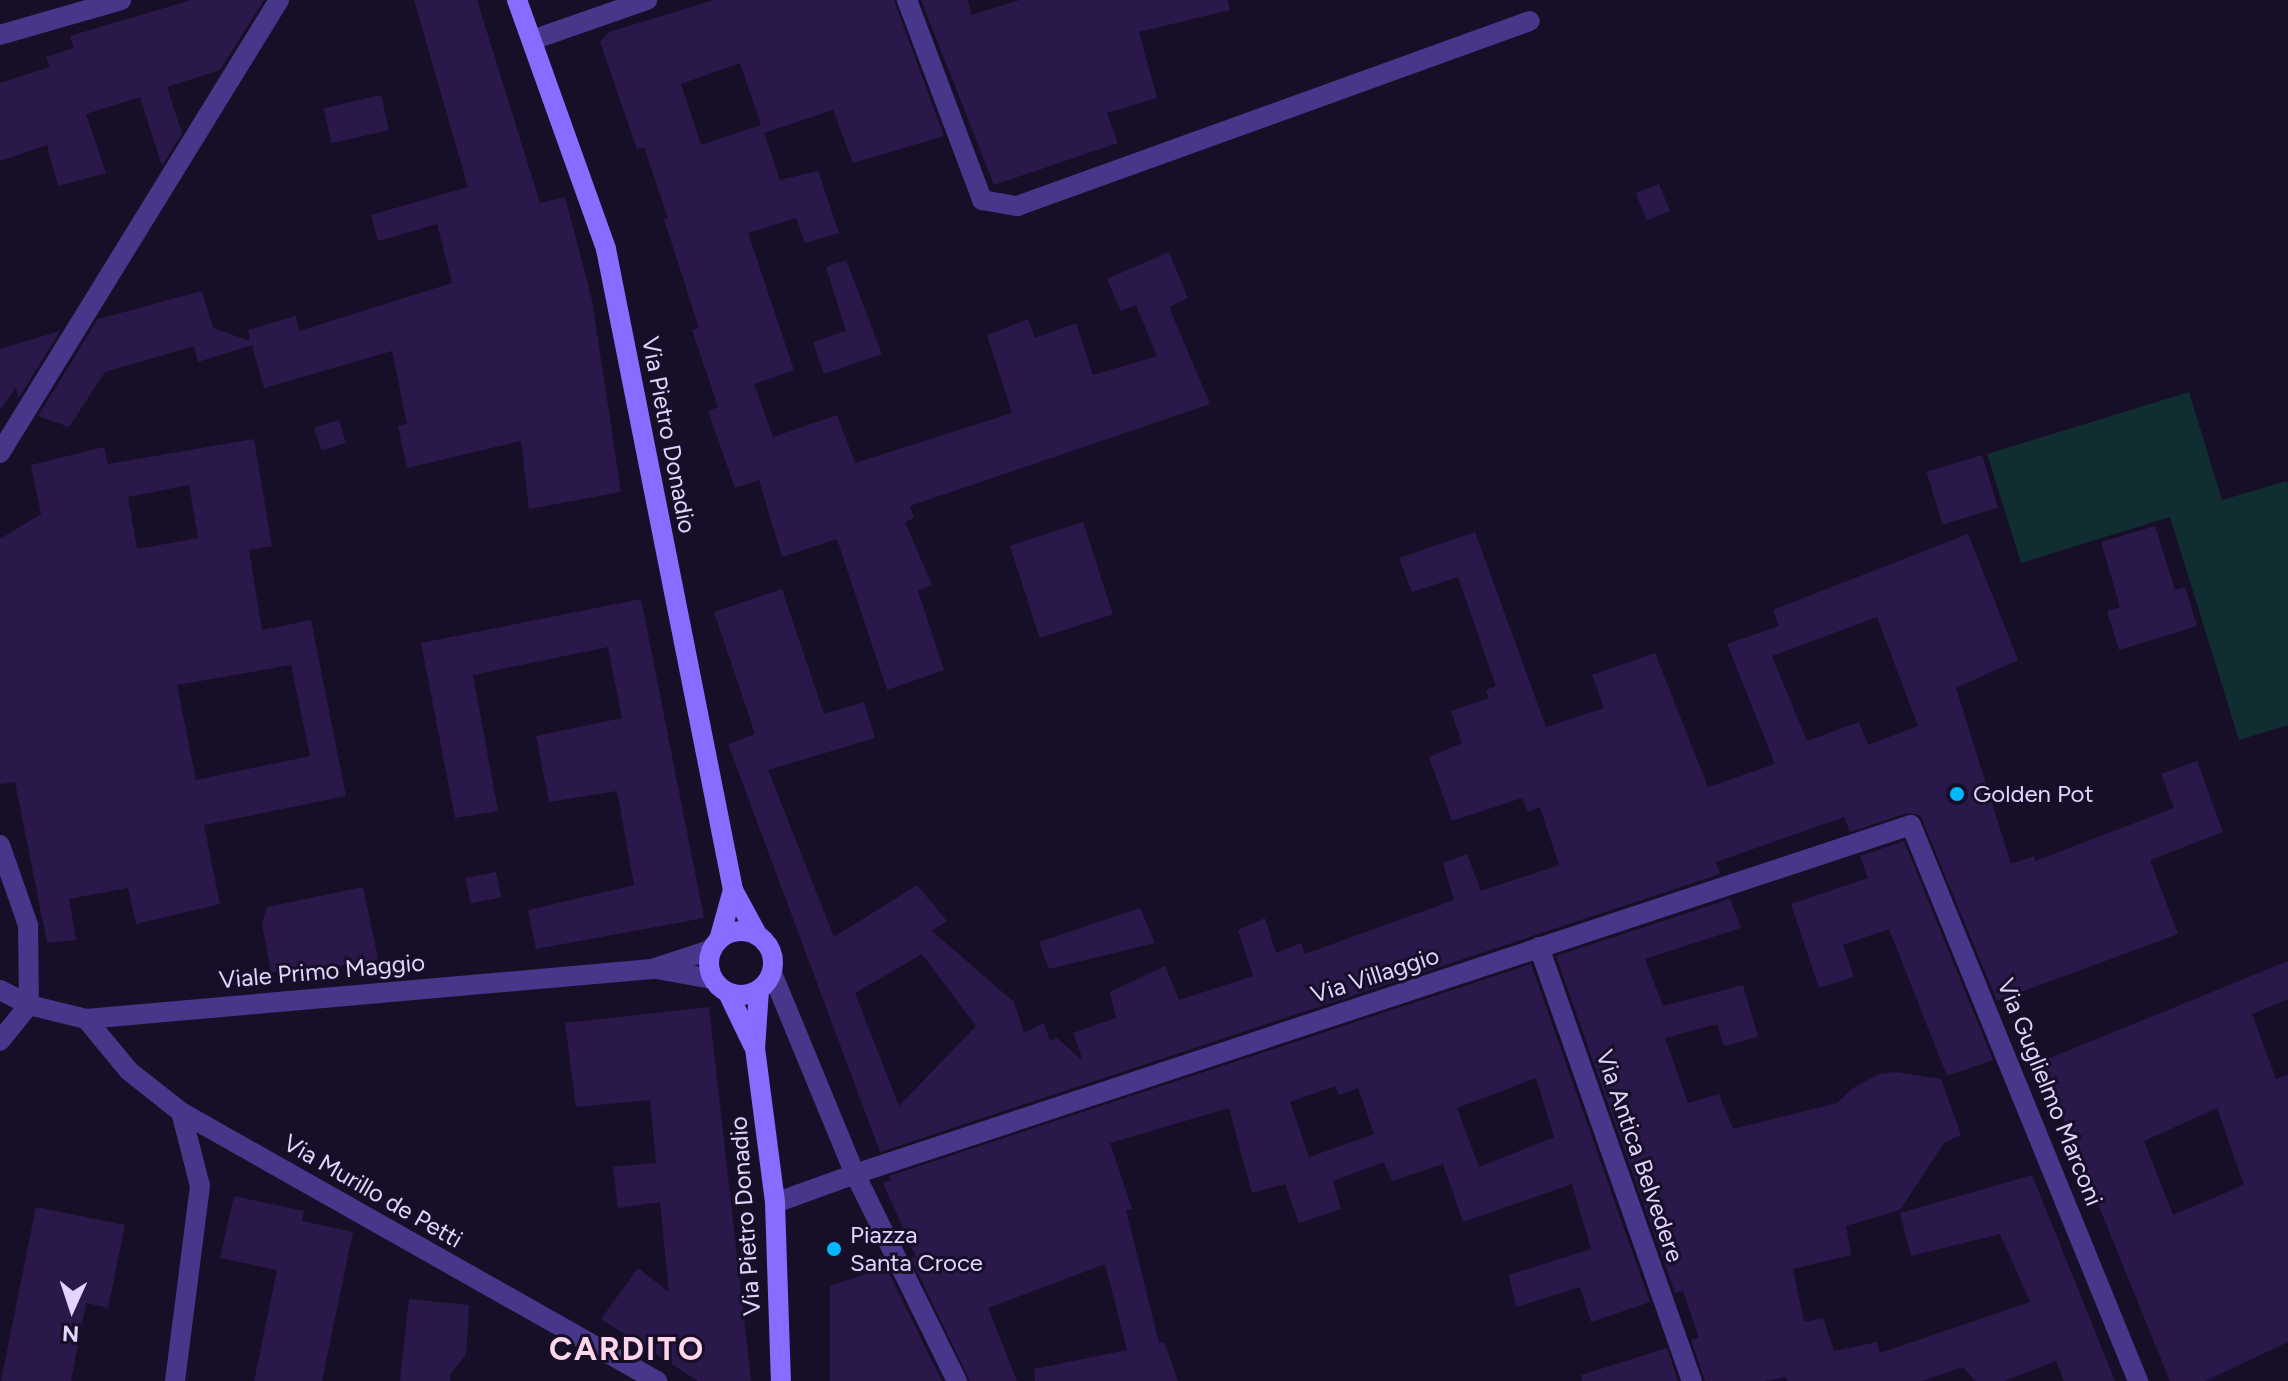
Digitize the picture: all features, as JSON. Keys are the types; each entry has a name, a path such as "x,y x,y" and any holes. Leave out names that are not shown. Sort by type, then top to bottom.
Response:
{"main road":[{"name":"Via Pietro Donadio","path":"517,0 606,249 733,890 758,936"},
{"name":"Via Pietro Donadio","path":"716,945 733,890"},
{"path":"737,932 758,936 771,952 772,973 759,990 739,995 721,986 710,959 716,945 737,932"},
{"name":"Via Pietro Donadio","path":"721,986 755,1048"},
{"name":"Via Pietro Donadio","path":"759,990 755,1048 775,1203 781,1381"}],"street":[{"path":"0,35 121,0"},
{"path":"0,453 279,0"},
{"path":"532,40 647,0"},
{"path":"907,0 982,200 1017,206 1530,21"},
{"name":"Via Villaggio","path":"775,1203 1911,825"},
{"name":"Via Guglielmo Marconi","path":"1911,825 2138,1381"},
{"path":"0,845 28,925 29,1005 0,1041"},
{"name":"Viale Primo Maggio","path":"0,990 29,1005 86,1019 652,969 716,945"},
{"name":"Via Antica Belvedere","path":"1539,947 1692,1381"},
{"name":"Viale Primo Maggio","path":"652,969 721,986"},
{"path":"772,973 855,1174 957,1381"},
{"name":"Via Murillo de Petti","path":"86,1019 129,1071 181,1112 657,1381"},
{"path":"175,1381 200,1186 181,1112"}],"green space":[{"path":"2189,392 2222,500 2287,481 2288,486 2288,725 2239,740 2170,517 2021,563 1987,454"}],"building":[{"path":"191,0 264,0 220,70 167,87 182,133 162,166 140,97 86,114 106,173 58,186 47,145 0,161 0,83 50,67 46,57 74,48 70,36"},
{"path":"414,0 477,0 540,203 565,197 592,300 621,492 529,509 521,441 407,468 398,426 407,424 392,351 264,388 252,345 198,362 194,346 105,372 69,427 38,416 98,319 202,291 213,328 250,341 248,330 296,316 299,331 452,283 437,224 378,241 371,215 468,187"},
{"path":"714,0 894,0 944,136 853,163 833,110 764,133 780,180 818,171 839,233 805,243 796,218 748,233 794,370 754,384 773,437 837,415 855,463 1012,413 987,335 1028,319 1035,338 1076,323 1093,375 1157,356 1136,305 1121,311 1107,279 1169,252 1188,298 1169,307 1210,404 910,506 914,518 905,522 932,585 918,591 944,670 887,690 837,539 782,557 759,480 735,488 708,411 718,407 692,330 699,328 664,219 668,218 644,147 637,149 600,42 609,32","holes":["740,63 761,125 701,145 681,84"]},
{"path":"921,0 968,0 971,15 1020,0 1228,0 1230,10 1139,32 1157,98 1107,113 1118,143 994,185"},
{"path":"381,95 389,130 332,143 324,108"},
{"path":"1659,184 1670,211 1647,220 1636,193"},
{"path":"846,260 882,354 824,374 813,342 846,331 826,267"},
{"path":"60,331 18,399 16,387 0,410 0,349"},
{"path":"339,420 346,443 321,451 314,428"},
{"path":"254,439 272,546 249,550 262,630 311,620 346,796 204,825 220,904 136,924 128,888 69,899 76,940 47,943 15,782 0,784 0,539 41,514 31,465 104,447 108,464","holes":["189,485 198,538 137,549 128,497","291,665 310,756 196,780 177,685"]},
{"path":"1982,455 1998,508 1943,525 1927,472"},
{"path":"1083,522 1113,614 1040,638 1010,546"},
{"path":"2155,526 2175,590 2185,587 2197,626 2119,650 2107,611 2120,607 2101,542"},
{"path":"1475,532 1546,727 1604,708 1592,675 1655,653 1708,787 1775,764 1727,644 1779,626 1773,610 1968,534 2018,660 1956,688 2011,864 2034,856 2035,861 2174,808 2161,774 2197,761 2223,832 2150,860 2178,934 1997,1001 1920,815 1907,813 1850,832 1844,817 1716,862 1720,874 880,1152 728,744 755,734 714,612 782,589 824,714 864,702 875,738 768,770 834,937 917,885 947,921 932,931 1014,1002 1024,1033 1044,1023 1050,1041 1057,1038 1083,1061 1073,1033 1116,1018 1110,992 1165,966 1179,1000 1253,976 1238,930 1265,918 1276,953 1301,943 1305,954 1454,900 1443,863 1467,854 1481,891 1559,865 1540,807 1528,812 1522,798 1452,821 1429,757 1462,743 1451,711 1489,698 1486,690 1496,686 1458,577 1412,592 1399,558","holes":["1877,617 1918,726 1868,745 1859,722 1807,741 1772,656","922,954 976,1026 899,1106 855,993"]},
{"path":"641,599 704,918 536,949 528,910 634,885 617,791 549,802 536,736 622,718 608,647 473,675 498,811 455,818 421,643"},
{"path":"1904,841 1993,1060 1947,1076 1889,929 1843,945 1854,977 1819,988 1791,904 1868,878 1860,856"},
{"path":"496,872 501,898 471,903 466,878"},
{"path":"363,887 378,959 279,977 278,972 271,972 262,924 267,907"},
{"path":"1730,899 1741,928 1645,959 1663,1006 1743,985 1758,1037 1724,1046 1717,1024 1665,1038 1688,1103 1719,1094 1733,1129 1837,1103 1853,1088 1879,1074 1895,1072 1941,1079 1961,1135 1944,1143 1900,1210 1846,1226 1851,1255 1793,1269 1804,1322 1823,1318 1834,1351 1877,1342 1880,1353 2030,1302 2000,1234 1911,1256 1900,1213 2032,1175 2115,1381 2064,1381 2056,1361 2004,1381 1975,1381 1963,1367 1922,1381 1787,1381 1786,1377 1765,1381 1705,1381 1691,1340 1699,1338 1683,1291 1675,1293 1556,956"},
{"path":"1140,908 1155,943 1049,969 1039,942"},
{"path":"2288,961 2288,999 2252,1014 2276,1079 2288,1075 2288,1342 2205,1381 2170,1381 2040,1062","holes":["2217,1108 2244,1185 2173,1215 2144,1141"]},
{"path":"1531,964 1650,1302 1591,1322 1580,1287 1516,1307 1509,1275 1591,1249 1572,1184 1463,1222 1443,1164 1392,1181 1384,1162 1333,1181 1341,1209 1299,1223 1285,1184 1252,1193 1229,1108 1110,1143 1132,1209 1126,1210 1159,1343 1164,1342 1178,1381 1035,1381 1034,1369 1127,1350 1105,1264 988,1308 1017,1381 970,1381 911,1259 916,1257 883,1183 891,1180 889,1176","holes":["1536,1078 1554,1137 1479,1167 1457,1108","1335,1086 1339,1095 1358,1088 1374,1134 1309,1157 1290,1102"]},
{"path":"709,1007 751,1381 698,1381 601,1319 638,1268 669,1292 660,1202 618,1208 613,1167 656,1163 650,1100 576,1107 565,1023"},
{"path":"234,1196 304,1211 302,1221 353,1232 322,1381 254,1381 277,1270 220,1258"},
{"path":"36,1207 125,1225 108,1308 86,1303 71,1381 1,1381"},
{"path":"886,1267 942,1381 830,1381 830,1286"},
{"path":"409,1299 469,1305 466,1355 450,1374 450,1381 400,1381"},
{"path":"1667,1348 1678,1381 1582,1381 1581,1375"}],"place":[{"name":"Golden Pot","path":"1957,794"},
{"name":"Piazza Santa Croce","path":"834,1249"}],"district":[{"name":"CARDITO","path":"627,1349"}]}
